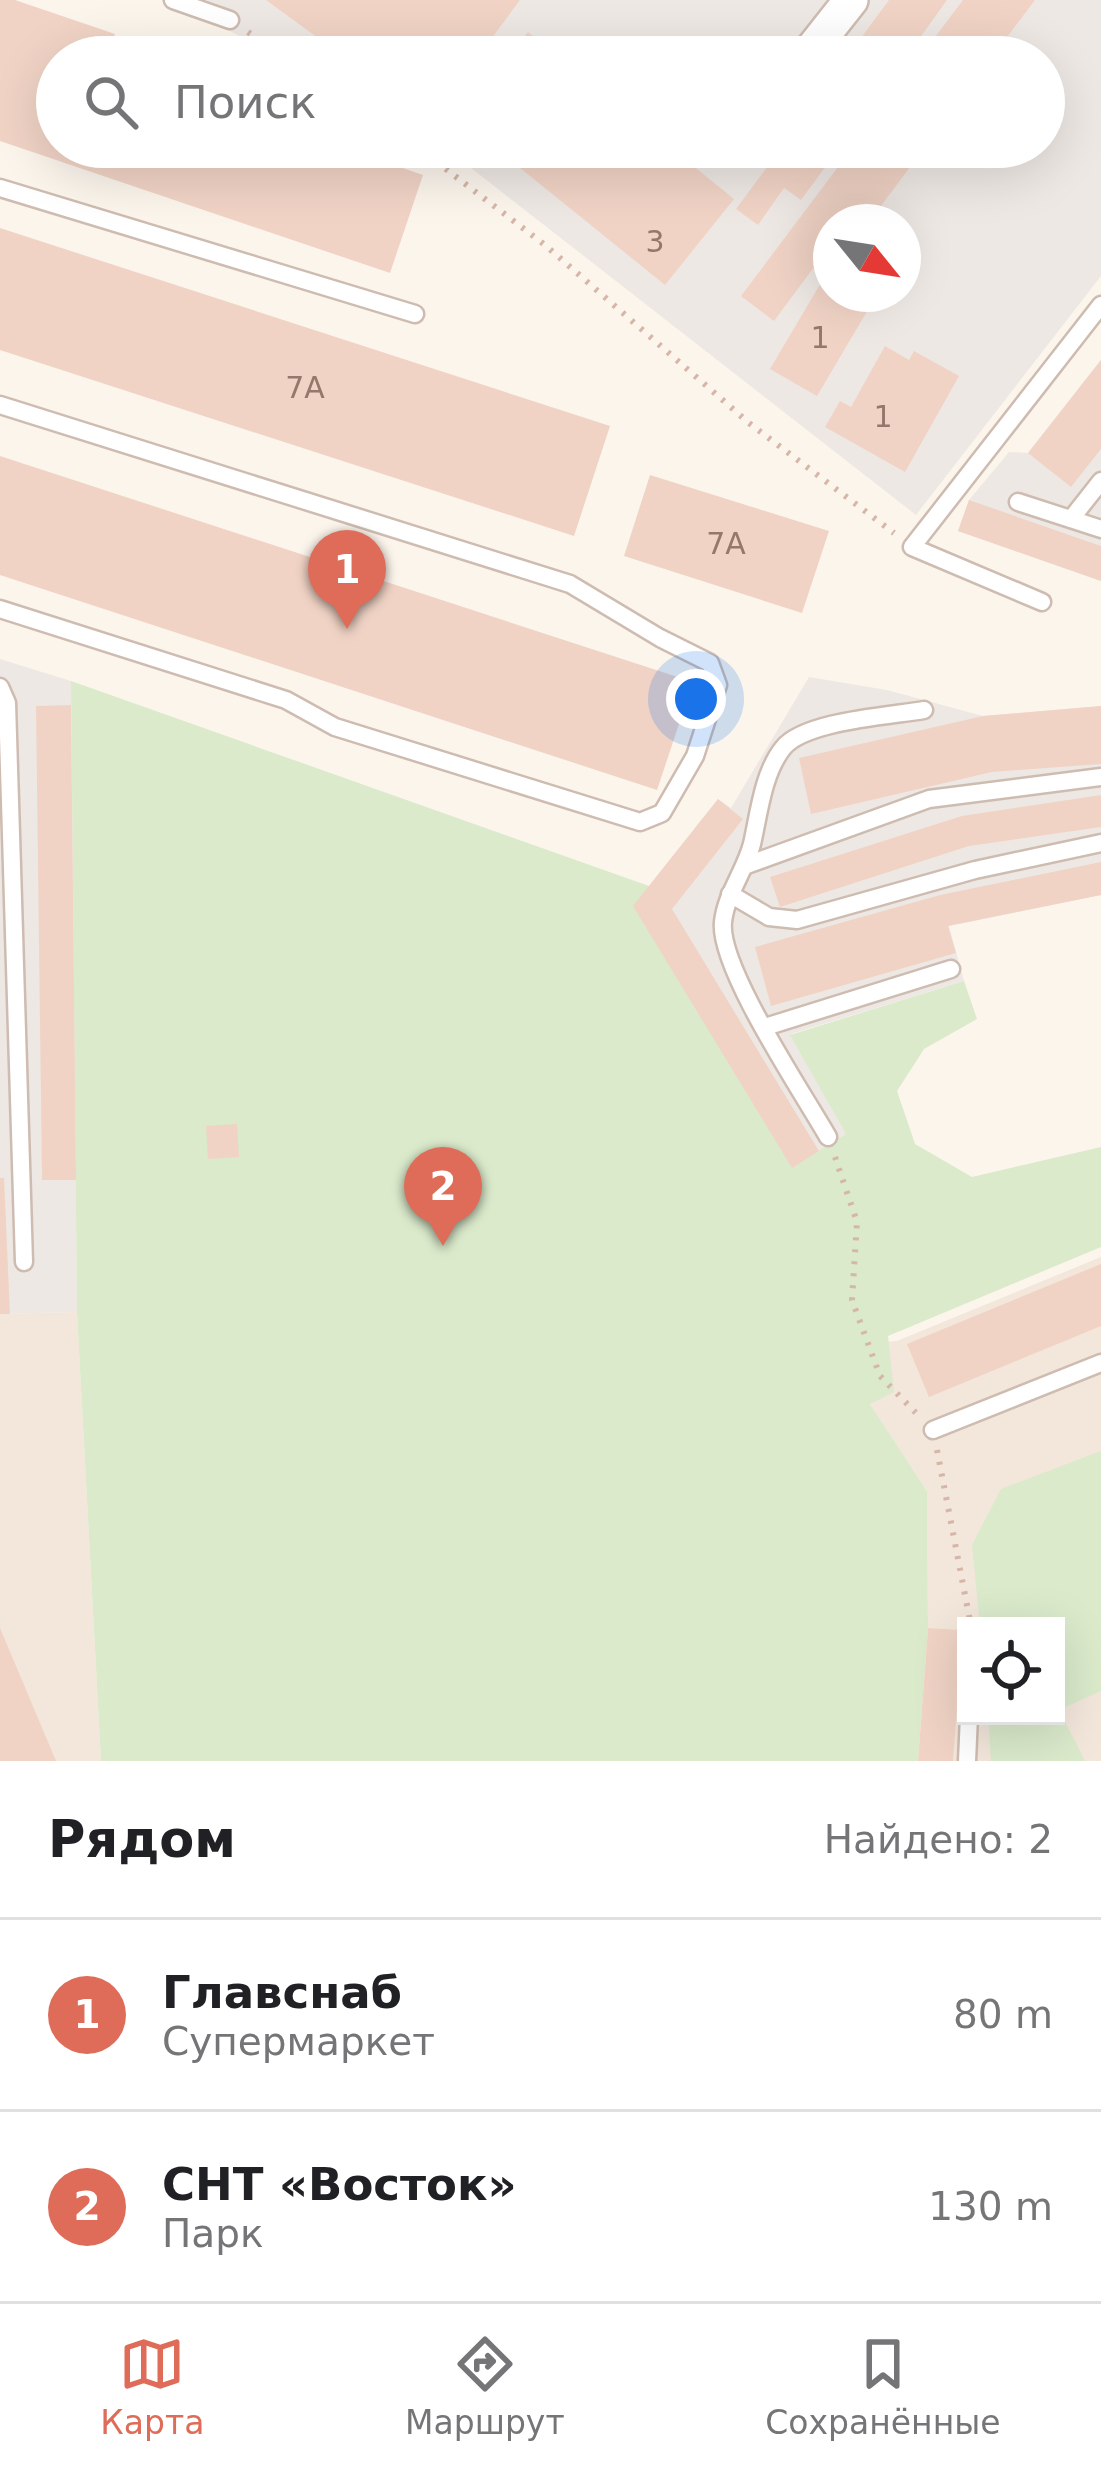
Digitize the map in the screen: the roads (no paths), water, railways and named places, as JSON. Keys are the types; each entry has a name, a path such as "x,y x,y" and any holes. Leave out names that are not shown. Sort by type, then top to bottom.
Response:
{"street":[{"path":"823,36 851,0"}],"lane":[{"path":"173,0 230,20"},
{"path":"0,188 416,314"},
{"path":"1042,602 912,547 1101,305"},
{"path":"0,405 570,584 660,638 692,650 710,663 718,685 695,756 662,813 640,822 334,727 286,700 0,608"},
{"path":"1071,519 1101,481"},
{"path":"1018,502 1101,529"},
{"path":"0,687 8,703 24,1262"},
{"path":"827,1137 730,960 722,926 730,894 747,866 770,769 785,744 807,730 923,710"},
{"path":"747,866 928,799 1101,776"},
{"path":"730,894 769,917 797,920 975,870 1101,843"},
{"path":"764,1027 951,969"},
{"path":"933,1430 1101,1363"},
{"path":"967,1761 969,1725"}],"place":[{"name":"Главснаб","path":"347,629"},
{"name":"СНТ «Восток»","path":"443,1246"}]}
